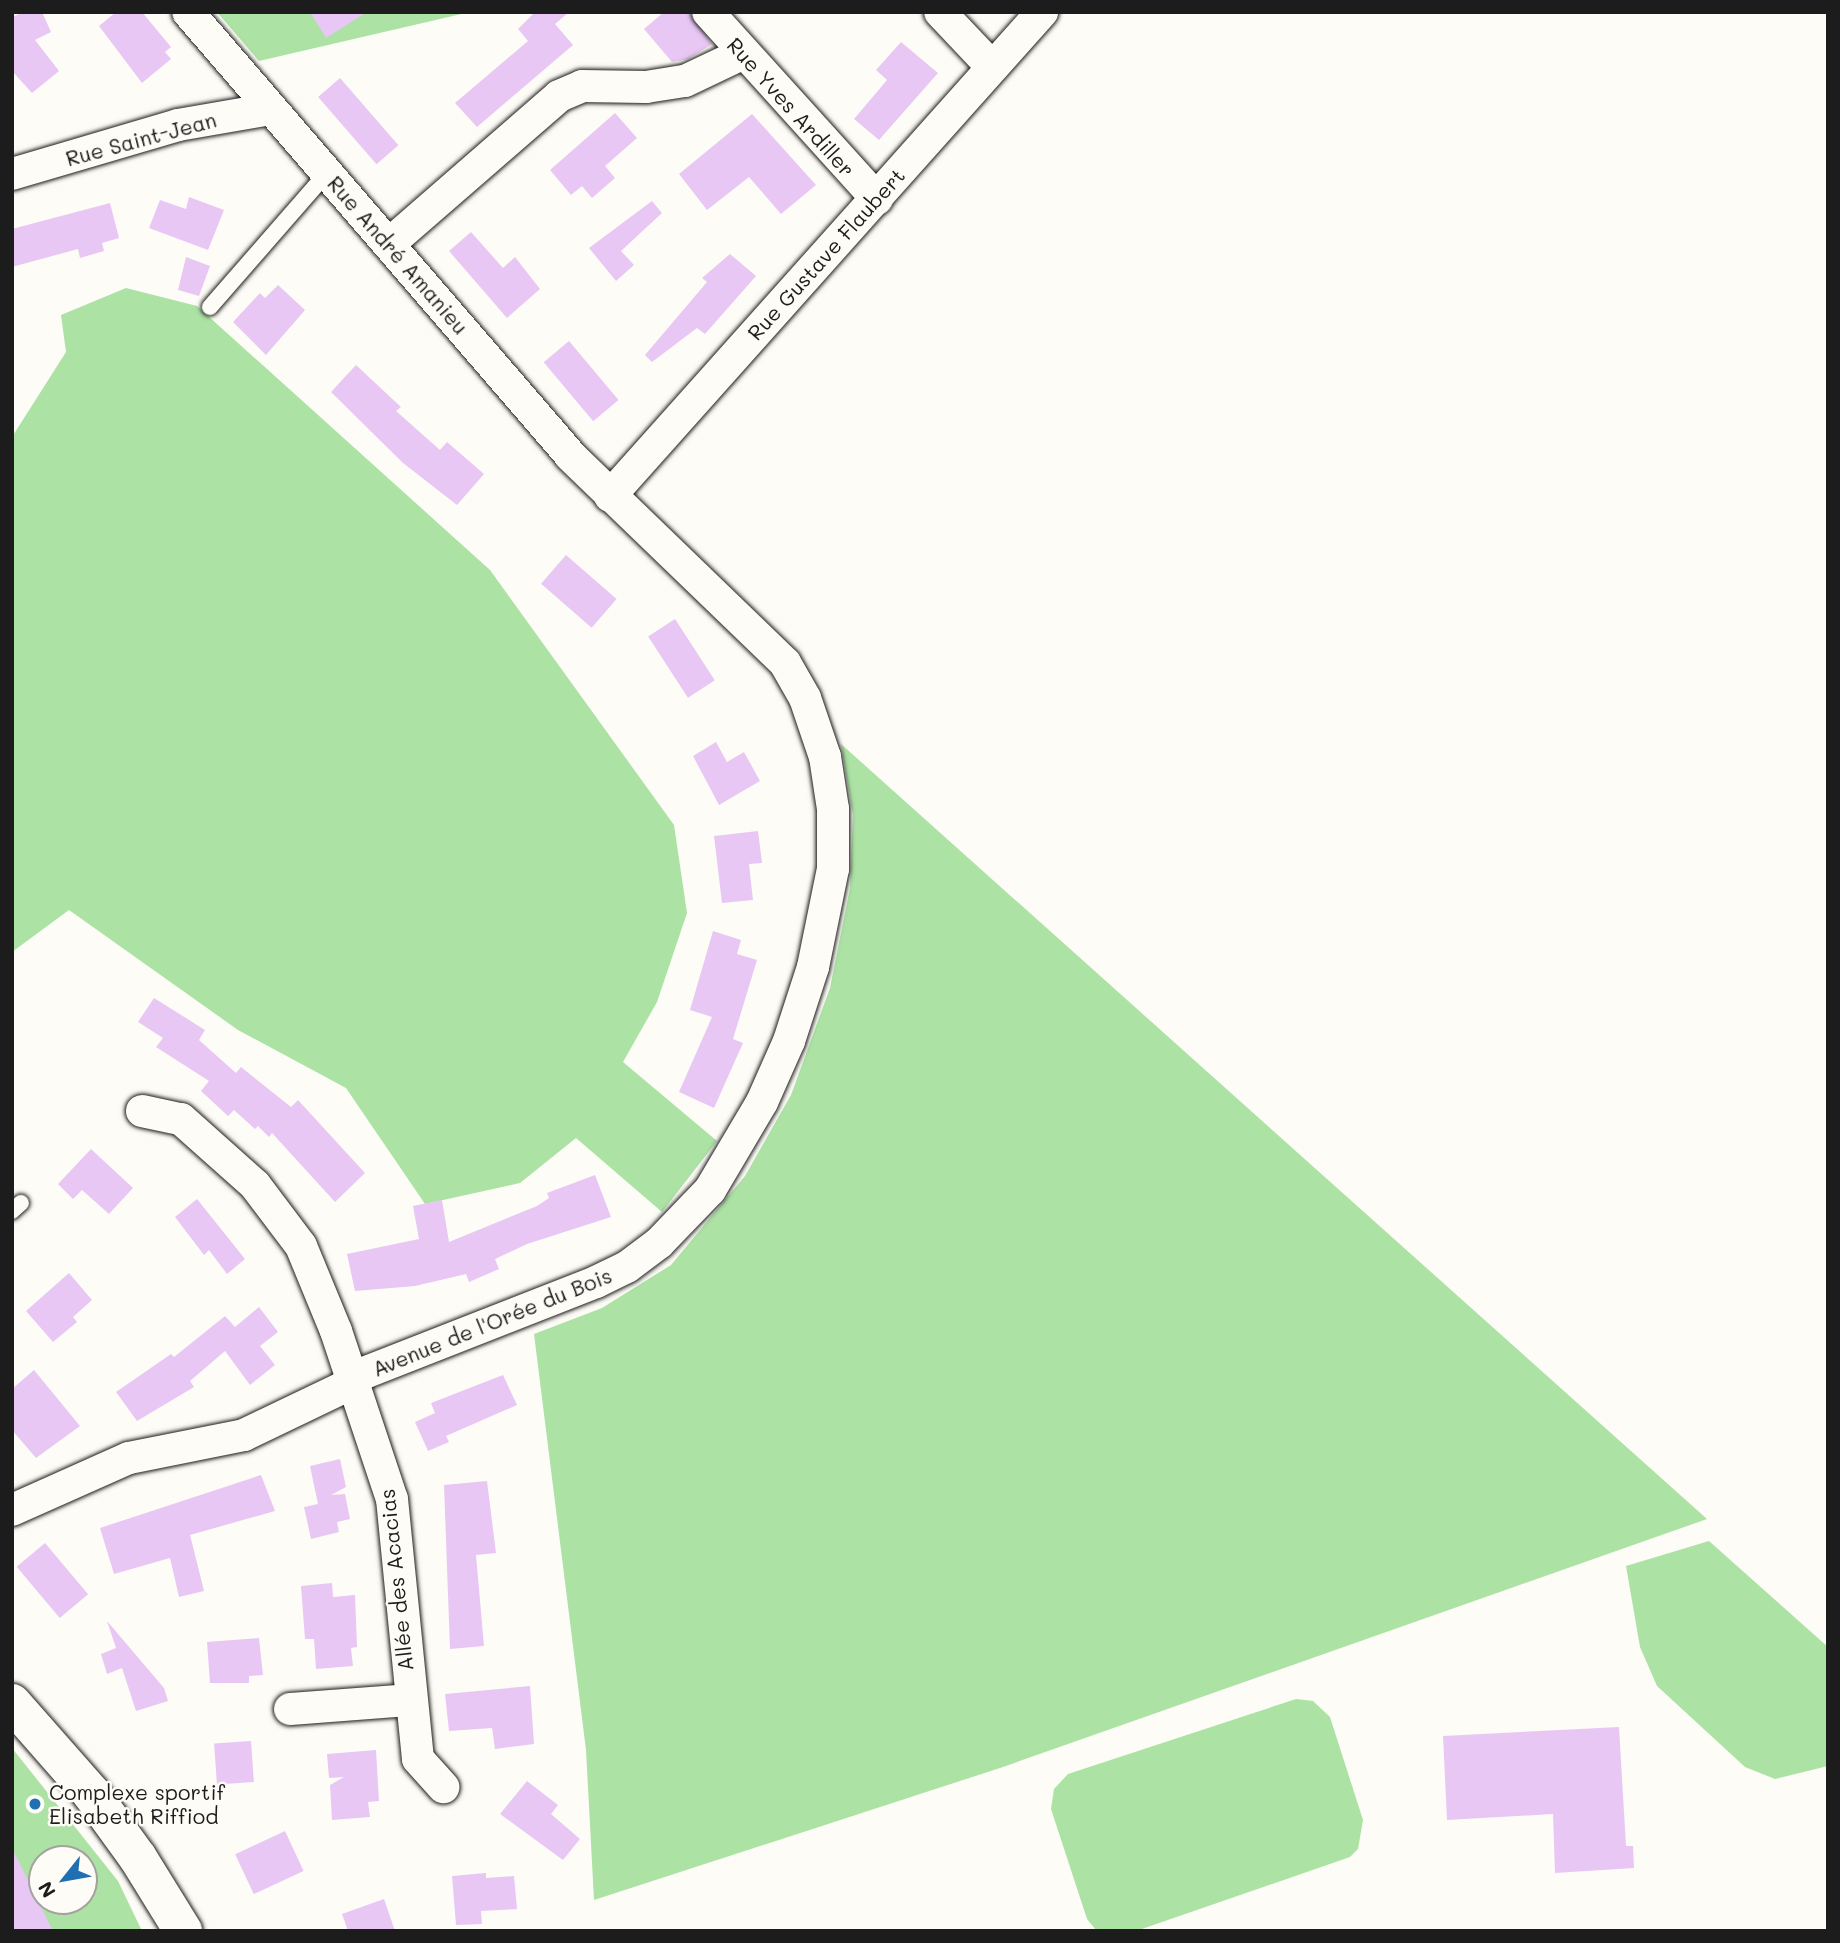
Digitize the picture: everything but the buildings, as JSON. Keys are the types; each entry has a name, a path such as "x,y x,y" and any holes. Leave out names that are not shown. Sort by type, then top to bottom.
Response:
{"street":[{"name":"Rue André Amanieu","path":"188,12 610,496"},
{"name":"Rue Yves Ardiller","path":"708,12 877,199"},
{"path":"940,12 992,68"},
{"name":"Rue Gustave Flaubert","path":"610,496 1042,12"},
{"path":"389,244 559,96 582,86 646,87 685,81 744,53"},
{"name":"Rue Saint-Jean","path":"12,174 178,125 271,109"},
{"name":"Avenue de l'Orée du Bois","path":"12,1510 129,1458 244,1435 353,1381 627,1267 659,1243 710,1190 732,1157 789,1041 813,967 833,869 833,809 825,757 805,698 785,663 762,638 610,496"},
{"name":"Allée des Acacias","path":"142,1111 181,1119 256,1185 301,1246 353,1381 392,1499 409,1700 418,1759 443,1787"},
{"name":"Allée des Acacias","path":"290,1709 409,1700"},
{"path":"12,1703 91,1793 138,1858 183,1931"}],"lane":[{"path":"210,307 327,173"}],"green space":[{"path":"217,12 470,12 259,61"},
{"path":"126,288 197,306 490,570 674,825 687,913 657,1002 623,1062 717,1141 662,1212 576,1138 520,1183 425,1204 346,1088 238,1030 69,910 12,952 12,437 66,352 61,315"},
{"path":"841,744 1707,1519 1000,1768 594,1900 586,1750 534,1334 602,1308 671,1265 745,1176 791,1095 830,988 850,888 853,815"},
{"path":"1709,1541 1828,1647 1828,1766 1775,1779 1745,1767 1657,1686 1640,1647 1626,1566"},
{"path":"1296,1699 1313,1701 1330,1717 1363,1820 1358,1849 1350,1857 1136,1931 1096,1930 1087,1919 1051,1809 1054,1789 1068,1774"},
{"name":"Complexe sportif Elisabeth Riffiod","path":"12,1748 89,1845 28,1845 28,1915 98,1915 98,1856 118,1881 142,1931 12,1931"}],"place":[{"name":"Complexe sportif Elisabeth Riffiod","path":"35,1804"}]}
